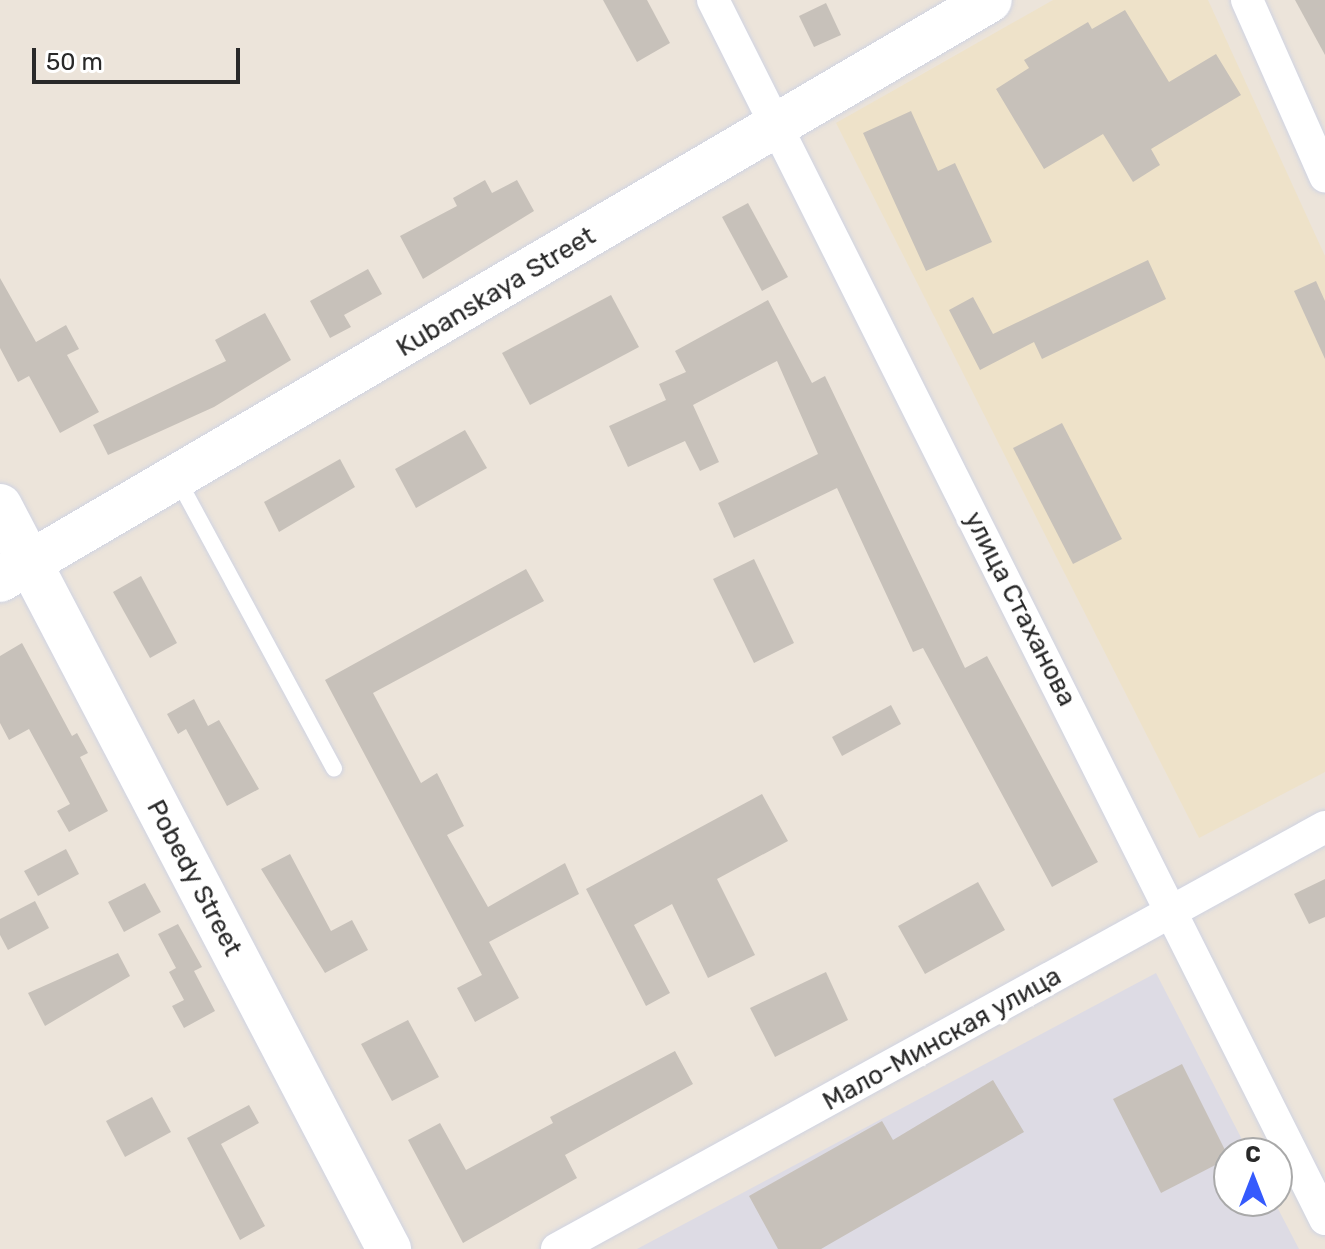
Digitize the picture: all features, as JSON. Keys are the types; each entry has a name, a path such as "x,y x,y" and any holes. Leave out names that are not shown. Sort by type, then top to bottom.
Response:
{"street":[{"name":"улица Стаханова","path":"713,0 1174,912 1325,1219"},
{"name":"Kubanskaya Street","path":"14,572 178,480 990,0"},
{"path":"1247,0 1325,176"},
{"name":"Pobedy Street","path":"0,506 14,572 389,1249"},
{"name":"Мало-Минская улица","path":"557,1249 1325,827"}],"lane":[{"path":"178,480 334,768"}],"shaded area":[{"path":"1053,0 1208,0 1325,256 1325,772 1199,838 836,123"},
{"path":"1156,973 1241,1137 1213,1137 1213,1217 1282,1217 1299,1249 637,1249"}],"building":[{"path":"603,0 647,0 670,43 637,62"},
{"path":"1295,0 1325,0 1325,55"},
{"path":"826,3 841,35 814,47 799,16"},
{"path":"1125,10 1169,82 1216,54 1241,95 1151,149 1160,165 1133,182 1103,134 1044,169 996,89 1029,68 1024,60 1088,22 1092,29"},
{"path":"911,111 938,171 955,163 992,242 926,271 863,133"},
{"path":"485,180 492,193 517,180 534,211 423,279 400,236 457,206 453,198"},
{"path":"748,203 788,277 762,291 722,217"},
{"path":"1148,260 1166,299 1042,359 1034,342 980,370 949,310 973,297 993,334"},
{"path":"368,269 382,294 344,315 351,327 330,338 310,301"},
{"path":"0,278 36,342 66,325 79,349 67,355 99,412 60,433 29,376 18,382 0,348"},
{"path":"1316,281 1325,301 1325,359 1294,291"},
{"path":"611,295 639,347 530,405 502,353"},
{"path":"768,300 812,383 825,376 965,668 987,656 1098,862 1052,887 923,648 913,652 837,488 734,538 718,503 818,454 777,361 693,405 719,462 700,471 685,441 628,467 609,426 666,400 659,384 686,372 675,351"},
{"path":"265,313 291,360 214,407 108,455 93,425 226,361 215,340"},
{"path":"1062,423 1122,539 1073,564 1013,448"},
{"path":"465,430 487,468 416,508 395,469"},
{"path":"340,459 355,487 279,532 264,502"},
{"path":"754,559 794,643 754,663 713,579"},
{"path":"526,569 544,601 373,693 421,783 437,773 464,826 447,835 488,907 565,863 579,894 489,942 519,998 475,1022 457,988 482,975 325,680"},
{"path":"141,576 177,643 150,658 113,592"},
{"path":"22,643 72,736 77,733 88,753 80,757 108,811 69,832 57,811 70,804 29,729 9,740 0,723 0,656"},
{"path":"194,699 208,726 219,720 259,789 227,806 186,729 178,734 167,714"},
{"path":"891,705 901,724 842,756 832,737"},
{"path":"762,794 788,841 717,879 755,955 708,978 672,904 634,925 670,993 646,1006 586,889"},
{"path":"66,849 79,874 38,896 24,871"},
{"path":"290,854 331,931 352,920 368,950 325,973 261,869"},
{"path":"1325,879 1325,917 1309,924 1294,894"},
{"path":"978,882 1005,930 925,974 898,926"},
{"path":"145,883 161,912 124,932 108,902"},
{"path":"35,901 49,928 8,950 0,935 0,919"},
{"path":"178,924 202,967 194,971 215,1011 184,1028 172,1006 184,1000 169,972 176,968 158,934"},
{"path":"118,953 130,976 45,1026 28,993"},
{"path":"826,972 848,1020 775,1057 750,1008"},
{"path":"408,1020 439,1077 392,1101 361,1044"},
{"path":"675,1051 693,1084 565,1155 577,1178 463,1243 408,1140 440,1123 466,1170 553,1123 550,1117"},
{"path":"1182,1064 1218,1137 1213,1137 1213,1166 1161,1193 1113,1099"},
{"path":"993,1080 1024,1132 821,1249 778,1249 749,1196 882,1121 893,1140"},
{"path":"152,1097 171,1132 125,1157 106,1121"},
{"path":"249,1105 259,1123 221,1144 265,1226 240,1240 187,1138"}]}
